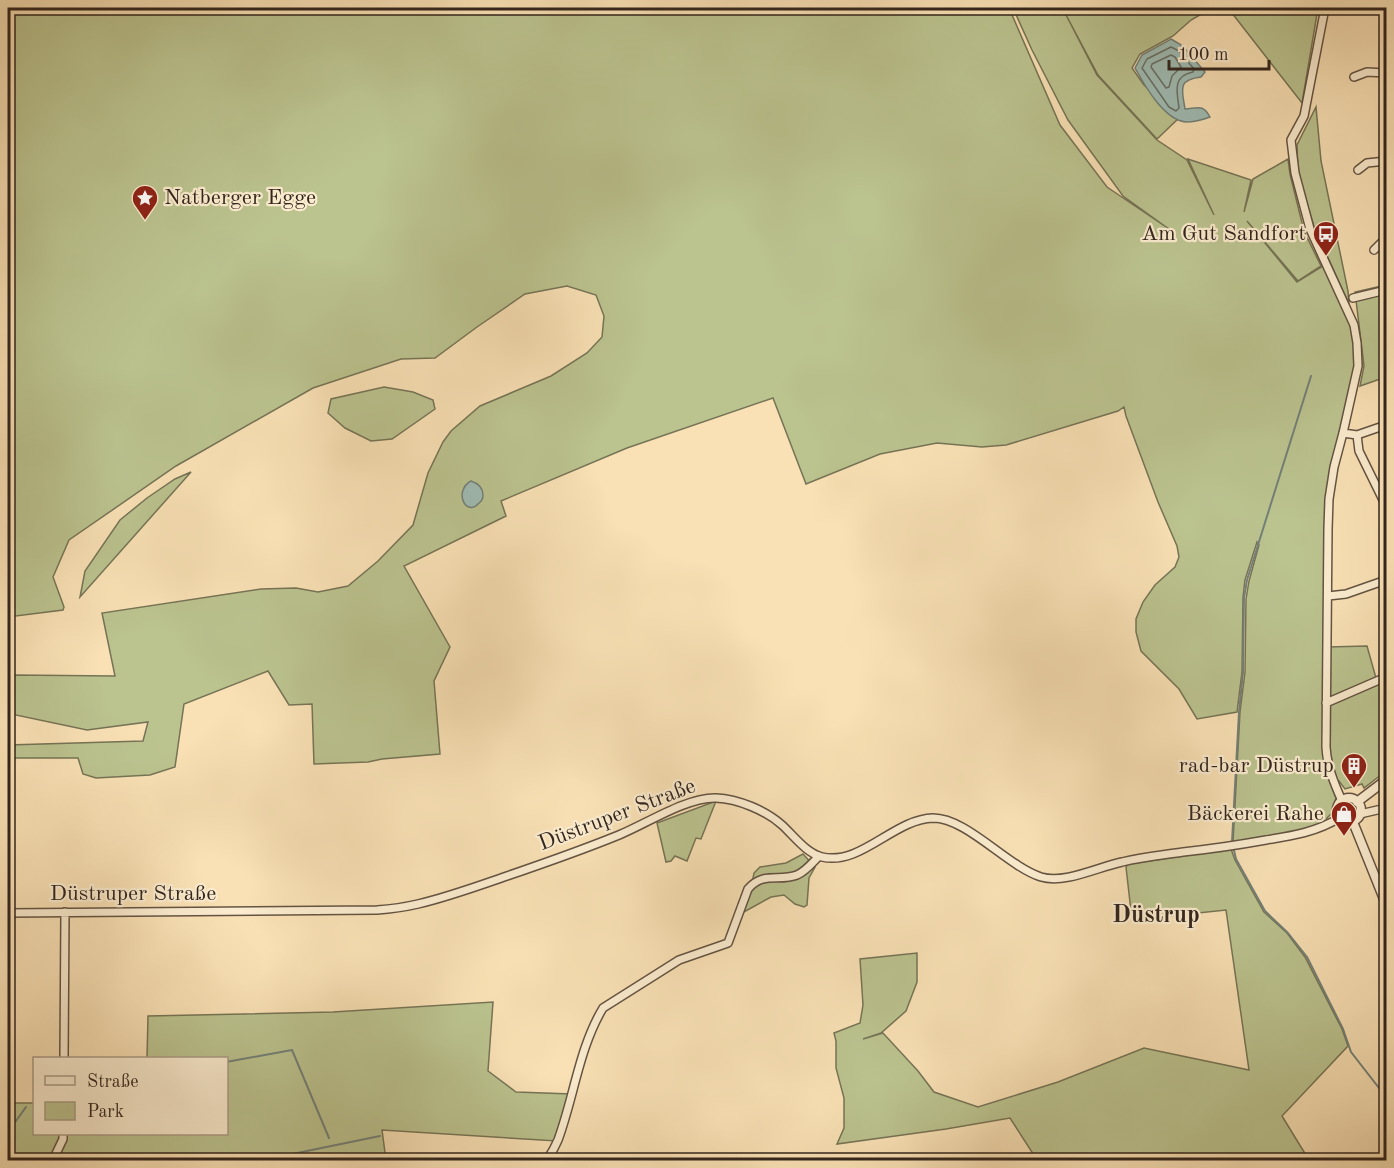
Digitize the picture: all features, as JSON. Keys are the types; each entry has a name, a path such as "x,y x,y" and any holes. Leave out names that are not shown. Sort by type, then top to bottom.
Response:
{"street":[{"path":"1325,8 1304,116 1292,140 1292,152 1294,173 1310,229 1354,325 1357,343 1358,366 1334,466 1329,499 1326,747 1327,760 1342,801"},
{"path":"1354,77 1367,72 1386,73"},
{"path":"1358,170 1367,163 1386,161"},
{"path":"1374,250 1386,239"},
{"path":"1353,298 1386,290"},
{"path":"1343,433 1358,435 1386,425"},
{"path":"1358,435 1359,451 1386,506"},
{"path":"1328,596 1346,594 1386,580"},
{"path":"1326,703 1386,677"},
{"path":"1358,802 1386,780"},
{"name":"Düstruper Straße","path":"8,913 377,910 416,905 525,870 619,835 701,799 716,798 734,801 758,809 779,822 819,856"},
{"path":"1352,799 1358,802 1361,808 1356,820 1345,822 1339,818 1338,807 1342,801 1352,799"},
{"path":"1360,814 1386,808"},
{"path":"547,1161 557,1141 580,1065 597,1018 603,1008 679,960 728,943 748,889 754,882 763,878 796,875 805,870 819,856 831,858 857,852 917,821 932,818 943,819 954,824 1027,871 1043,878 1055,879 1123,862 1302,834 1326,826 1339,818"},
{"path":"1353,822 1386,904"},
{"path":"64,1057 66,912"},
{"path":"53,1161 63,1135"}],"green space":[{"path":"8,8 1009,8 1060,125 1107,187 1169,229 1123,196 1068,120 1013,8 1060,8 1063,10 1062,8 1212,8 1191,20 1173,36 1140,54 1132,68 1144,85 1180,117 1157,139 1098,75 1065,13 1097,75 1157,140 1187,160 1214,215 1188,159 1251,180 1244,212 1253,179 1288,159 1304,231 1321,266 1298,281 1247,221 1297,282 1326,264 1354,325 1358,366 1329,499 1327,647 1367,646 1376,678 1386,682 1386,771 1364,788 1362,784 1345,789 1339,781 1330,782 1336,798 1327,822 1300,831 1233,842 1240,712 1245,672 1246,599 1259,545 1257,542 1245,580 1242,672 1237,712 1197,719 1179,689 1141,651 1136,632 1136,619 1143,602 1155,585 1175,567 1179,557 1177,546 1158,502 1124,407 1118,411 1006,445 982,447 937,443 880,454 806,484 773,398 627,448 501,501 506,516 404,566 450,647 434,681 440,754 368,762 314,764 312,704 289,705 268,671 184,704 175,767 150,775 96,778 83,774 78,758 8,758 8,745 143,741 148,722 87,730 11,714 13,675 115,676 102,613 261,589 296,588 318,592 348,586 378,561 413,525 428,473 451,431 480,406 551,376 587,353 602,337 604,316 596,295 567,286 525,294 435,358 401,359 313,388 176,466 69,540 53,577 64,607 63,610 8,617"},
{"path":"1228,8 1318,8 1302,103"},
{"path":"1316,107 1321,161 1349,304 1314,227 1298,172 1297,145"},
{"path":"1386,285 1386,377 1360,386 1364,366 1355,292"},
{"path":"384,387 413,392 433,400 435,409 392,439 371,441 345,428 328,413 331,399"},
{"path":"191,472 80,597 85,571 120,520 175,479"},
{"path":"716,801 701,839 696,838 687,861 675,856 671,861 666,862 657,823"},
{"path":"1231,849 1264,912 1287,933 1305,957 1342,1029 1348,1046 1282,1116 1309,1160 1037,1160 1010,1118 837,1144 844,1128 844,1098 836,1068 834,1033 860,1023 863,1005 860,959 917,953 917,982 906,1011 881,1033 863,1039 883,1033 934,1092 978,1107 1058,1082 1144,1048 1249,1070 1226,910 1132,920 1126,867 1128,864"},
{"path":"803,854 815,867 809,878 807,905 804,907 795,904 784,895 771,897 742,913 750,893 754,873 760,867 786,863"},
{"path":"493,1002 488,1071 516,1092 571,1094 557,1141 382,1130 386,1160 8,1160 8,1103 33,1103 33,1135 228,1135 228,1057 147,1057 148,1016 333,1012"}],"water":[{"path":"1171,39 1183,46 1205,72 1201,77 1193,78 1185,83 1182,91 1185,109 1202,108 1210,117 1186,122 1170,115 1156,101 1135,68 1142,55"},
{"path":"471,481 477,484 483,492 482,499 474,507 466,505 462,496 466,485"}],"waterway":[{"path":"1311,376 1247,580 1244,598 1243,672 1232,842 1236,859 1265,911 1288,933 1307,957 1343,1029 1351,1052 1386,1097"},
{"path":"228,1062 292,1050 329,1138"},
{"path":"8,1132 26,1107"},
{"path":"263,1160 380,1136"}],"place":[{"name":"Natberger Egge","path":"145,221"},
{"name":"Am Gut Sandfort","path":"1326,257"},
{"name":"rad-bar Düstrup","path":"1354,789"},
{"name":"Bäckerei Rahe","path":"1344,837"}],"district":[{"name":"Düstrup","path":"1156,916"}]}
